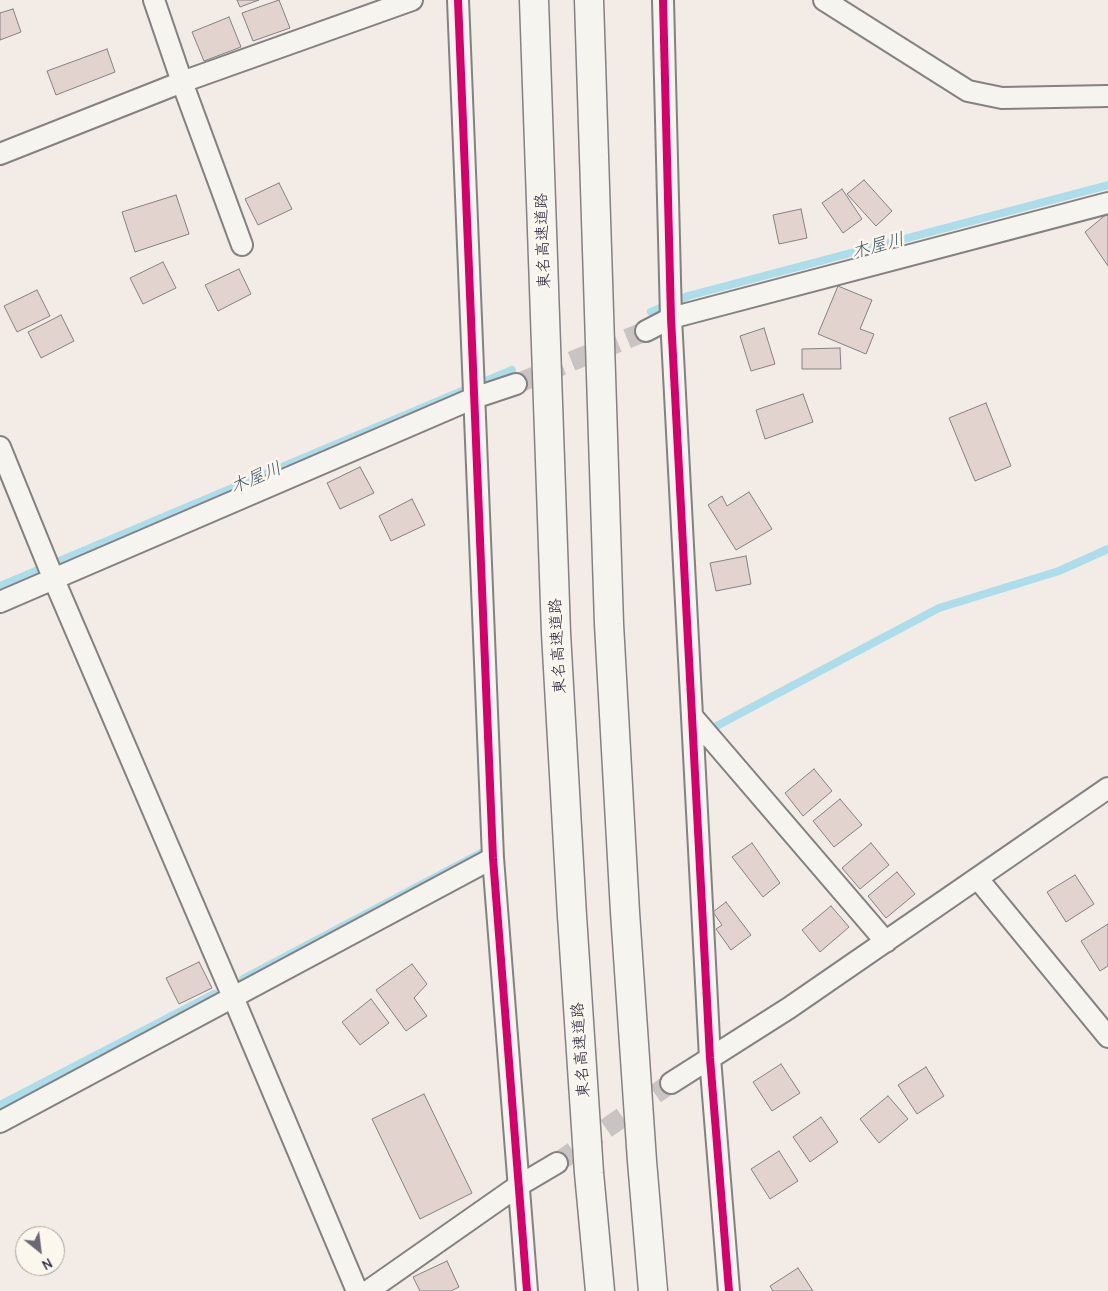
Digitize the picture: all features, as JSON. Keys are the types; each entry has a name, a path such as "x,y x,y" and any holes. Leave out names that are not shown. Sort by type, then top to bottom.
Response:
{"highway":[{"name":"東名高速道路","path":"534,0 556,633 588,1163 600,1291"},
{"path":"589,0 597,306 609,624 625,912 653,1291"}],"street":[{"path":"154,0 242,245"},
{"path":"0,154 182,82 412,0"},
{"path":"458,0 493,858 518,1186 528,1291"},
{"path":"663,0 671,307 710,1058 729,1291"},
{"path":"824,0 968,92 1002,98 1108,96"},
{"path":"646,331 671,307 1108,203"},
{"path":"0,602 50,572 474,397 516,384"},
{"path":"0,447 50,572 357,1291"},
{"path":"692,716 886,942"},
{"path":"671,1083 789,1008 1108,788"},
{"path":"0,1122 493,858"},
{"path":"978,879 1108,1037"},
{"path":"368,1291 518,1186 557,1163"}],"building":[{"path":"237,0 259,0 240,7"},
{"path":"279,0 290,28 253,41 242,13"},
{"path":"13,9 21,32 0,40 0,13"},
{"path":"229,17 241,47 204,61 192,32"},
{"path":"107,49 115,72 56,95 47,71"},
{"path":"864,180 892,211 876,226 847,194"},
{"path":"279,183 292,209 258,225 245,199"},
{"path":"842,189 862,219 843,233 822,203"},
{"path":"176,195 189,234 135,252 122,212"},
{"path":"801,209 807,238 779,244 773,215"},
{"path":"1108,213 1108,266 1085,232"},
{"path":"163,262 176,288 143,304 130,278"},
{"path":"239,269 251,294 218,311 205,285"},
{"path":"838,286 872,300 860,329 874,334 866,354 818,334"},
{"path":"37,290 50,316 17,332 4,306"},
{"path":"61,315 74,341 41,358 28,332"},
{"path":"764,328 775,364 751,371 740,336"},
{"path":"840,348 841,369 802,369 802,349"},
{"path":"803,394 813,422 765,439 756,410"},
{"path":"986,403 1011,466 975,481 949,418"},
{"path":"360,467 374,493 340,509 327,483"},
{"path":"749,492 772,529 736,550 708,505 722,496 727,506"},
{"path":"412,499 425,525 391,541 379,516"},
{"path":"746,556 751,584 716,591 710,563"},
{"path":"814,769 832,791 803,816 785,793"},
{"path":"840,799 862,825 834,847 813,821"},
{"path":"752,843 780,883 763,897 732,857"},
{"path":"871,843 889,865 860,889 842,868"},
{"path":"897,872 915,894 886,918 868,896"},
{"path":"1075,875 1094,904 1066,922 1047,892"},
{"path":"726,902 751,935 731,950 716,929 722,925 713,912"},
{"path":"831,906 849,927 820,952 802,930"},
{"path":"1108,924 1108,966 1100,971 1081,941"},
{"path":"199,962 212,988 179,1004 166,978"},
{"path":"412,964 427,984 414,998 427,1016 406,1031 376,990"},
{"path":"371,999 389,1023 360,1045 342,1022"},
{"path":"781,1064 800,1093 772,1111 753,1082"},
{"path":"926,1067 944,1096 917,1114 898,1085"},
{"path":"424,1094 472,1193 420,1219 372,1119"},
{"path":"888,1096 908,1119 879,1143 860,1119"},
{"path":"821,1117 838,1142 810,1162 793,1137"},
{"path":"779,1151 798,1181 770,1199 751,1169"},
{"path":"447,1261 459,1287 451,1291 420,1291 413,1277"},
{"path":"798,1268 813,1291 773,1291 770,1286"}],"waterway":[{"name":"木屋川","path":"651,312 688,296 1108,185"},
{"name":"木屋川","path":"0,586 512,370"},
{"path":"709,730 939,608 1059,571 1108,549"},
{"path":"243,979 481,853"},
{"path":"0,1105 214,994"}],"tunnel":[{"path":"516,384 646,331"},
{"path":"557,1163 671,1083"}],"cycle path":[{"path":"458,0 493,858 527,1291"},
{"path":"663,0 671,318 710,1058 729,1291"}]}
